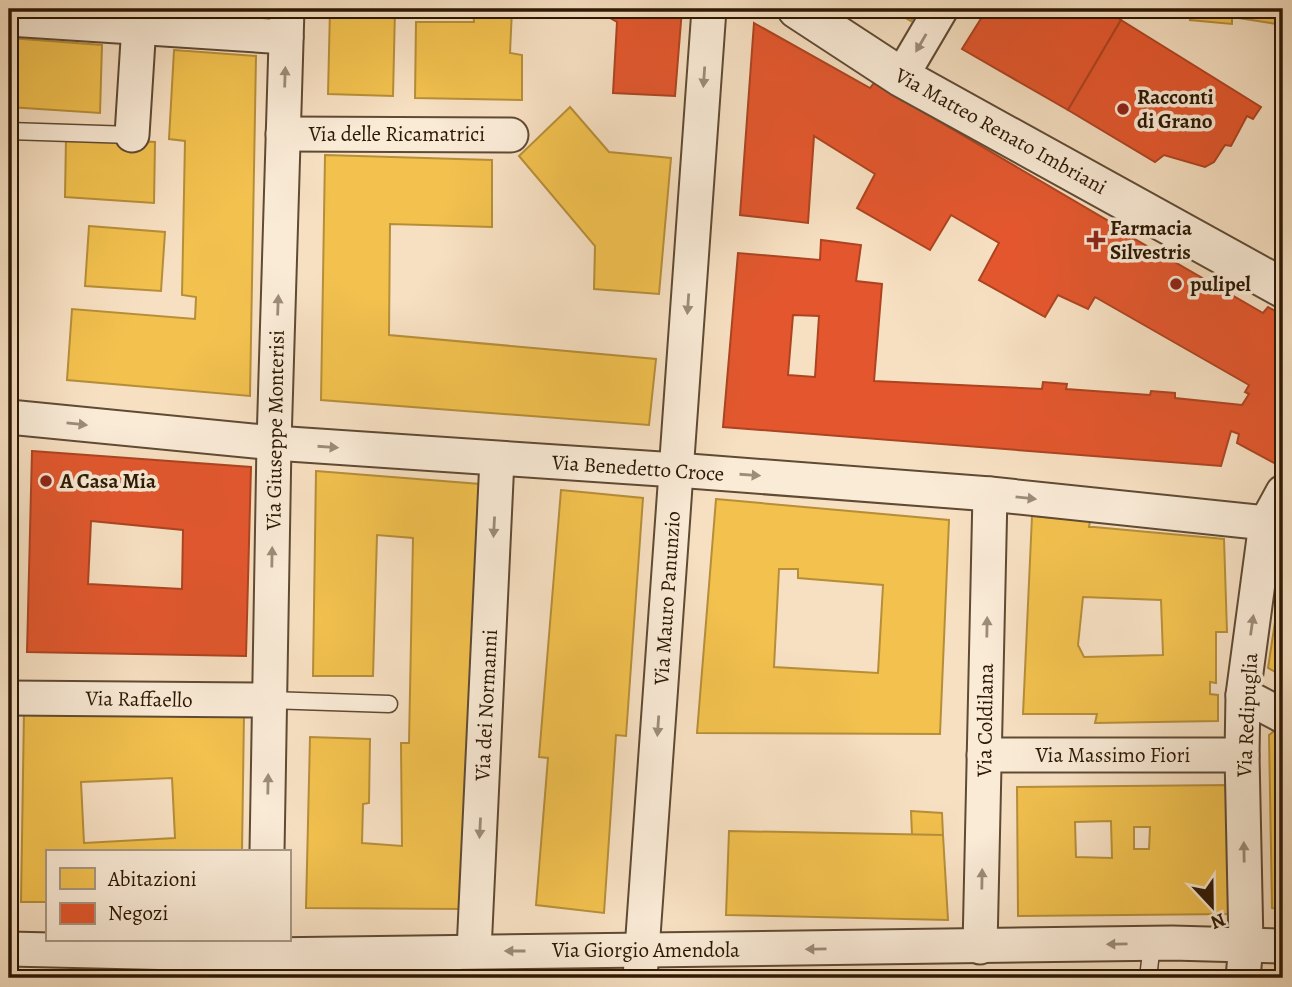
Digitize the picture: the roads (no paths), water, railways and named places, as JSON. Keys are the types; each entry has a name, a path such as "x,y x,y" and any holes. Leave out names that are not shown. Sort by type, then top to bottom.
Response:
{"street":[{"name":"Via Mauro Panunzio","path":"641,964 709,9"},
{"name":"Via Matteo Renato Imbriani","path":"797,9 901,77 1283,288"},
{"path":"901,77 940,9"},
{"path":"132,135 140,18"},
{"path":"9,19 140,18 286,23"},
{"name":"Via Giuseppe Monterisi","path":"267,850 274,443 286,23"},
{"name":"Via delle Ricamatrici","path":"283,134 510,135"},
{"name":"Via Benedetto Croce","path":"9,417 274,443 990,494 1275,527"},
{"name":"Via dei Normanni","path":"460,960 497,459"},
{"name":"Via Redipuglia","path":"1243,978 1246,944 1243,695 1283,492"},
{"name":"Via Coldilana","path":"980,947 990,494"},
{"path":"1243,695 1283,716"},
{"name":"Via Raffaello","path":"9,698 269,700"},
{"name":"Via Massimo Fiori","path":"984,755 1242,755"},
{"name":"Via Giorgio Amendola","path":"9,948 265,958 641,964 873,963 980,947 1152,944 1283,946"}],"lane":[{"path":"9,131 132,135"},
{"path":"269,700 389,704"},
{"path":"1148,978 1152,944"}],"place":[{"name":"Racconti di Grano","path":"1123,109"},
{"name":"Farmacia Silvestris","path":"1096,240"},
{"name":"pulipel","path":"1176,284"},
{"name":"A Casa Mia","path":"46,481"}]}
